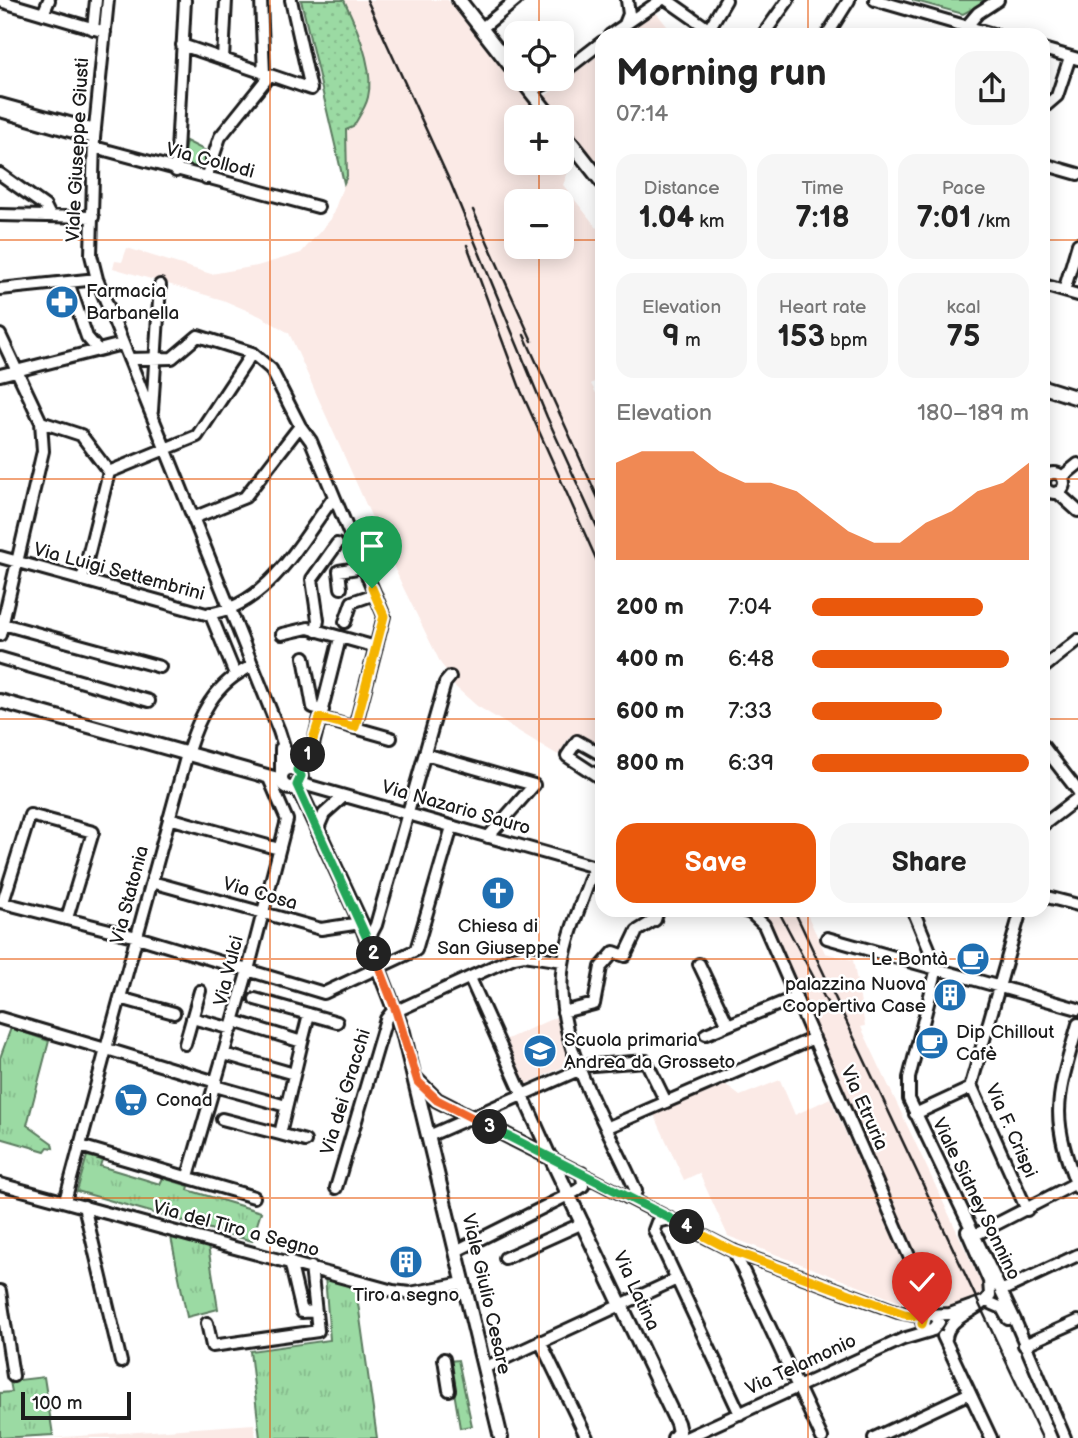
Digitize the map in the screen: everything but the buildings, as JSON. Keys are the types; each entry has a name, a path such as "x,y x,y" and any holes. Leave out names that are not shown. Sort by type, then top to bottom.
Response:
{"main road":[{"path":"459,0 504,57"},
{"path":"530,91 541,105"},
{"path":"574,146 595,173"},
{"path":"1050,389 1078,398"},
{"name":"Via Nazario Sauro","path":"0,701 187,754 287,778"},
{"name":"Viale Giulio Cesare","path":"287,778 318,828 361,923 396,1011 501,1438"},
{"path":"413,1074 422,1088 437,1100 551,1158"},
{"name":"Viale Giulio Cesare","path":"434,1158 425,1107 430,1101 437,1100"},
{"name":"Via Latina","path":"551,1158 677,1423"},
{"path":"674,1438 679,1432 677,1423"}],"street":[{"path":"43,13 49,0"},
{"path":"93,29 96,0"},
{"name":"Viale Giuseppe Giusti","path":"108,0 94,138 91,255 97,279 122,344 279,731 287,778"},
{"path":"176,171 185,0"},
{"path":"223,60 226,0"},
{"path":"206,178 220,137 267,75 261,0"},
{"path":"183,45 311,89 291,0"},
{"path":"482,28 516,0"},
{"path":"625,24 629,14 627,0 643,2"},
{"path":"620,28 661,0"},
{"path":"668,0 707,28"},
{"path":"715,28 726,0"},
{"path":"768,28 788,0"},
{"path":"831,28 849,0"},
{"path":"875,0 973,28"},
{"path":"967,26 978,13 998,0"},
{"path":"0,1 105,32"},
{"path":"625,24 643,2"},
{"path":"574,63 595,47"},
{"path":"1050,51 1074,58 1057,96 1050,102"},
{"path":"0,104 94,138"},
{"path":"0,111 94,138"},
{"name":"Via Collodi","path":"94,138 176,171 318,207"},
{"path":"1050,166 1078,174"},
{"path":"0,174 45,206 50,216"},
{"path":"0,215 93,217"},
{"path":"1064,291 1078,244"},
{"path":"0,289 97,279"},
{"path":"68,282 87,337 98,350"},
{"name":"Viale Giuseppe Giusti","path":"152,417 160,285"},
{"path":"1050,287 1078,295"},
{"path":"0,335 15,372 41,422 43,451 1,630 160,667"},
{"path":"129,359 172,358 198,336 252,353 271,369 300,426 311,441 384,616 355,727"},
{"path":"0,375 122,344"},
{"path":"109,472 197,436 252,353"},
{"path":"41,422 82,435 109,472"},
{"path":"193,518 246,497 300,426"},
{"path":"1062,477 1078,464"},
{"path":"82,580 109,472"},
{"path":"1050,473 1062,477"},
{"path":"1062,477 1064,484 1050,492 1078,511"},
{"name":"Via Luigi Settembrini","path":"0,557 210,614 229,610 264,590 334,497"},
{"path":"316,631 318,620 312,579 337,544"},
{"path":"324,561 339,571 363,567"},
{"path":"339,571 341,588"},
{"path":"345,622 352,602 375,594"},
{"path":"210,614 235,674"},
{"path":"282,634 308,628 376,647"},
{"path":"287,778 312,749 340,638"},
{"path":"1050,662 1078,640"},
{"path":"304,657 313,707 322,714 391,738"},
{"path":"0,658 149,701"},
{"name":"Via Statonia","path":"65,1201 169,818 200,715 224,684 235,674 252,666"},
{"path":"368,940 376,925 445,683 450,677"},
{"path":"279,731 294,749 312,749"},
{"path":"595,751 577,741 567,756 595,774"},
{"path":"425,754 534,785 488,837"},
{"path":"1050,755 1078,792"},
{"name":"Via Nazario Sauro","path":"287,778 595,867"},
{"name":"Via Vulci","path":"188,1177 225,1054 287,820 287,778"},
{"path":"318,828 324,814 344,796"},
{"path":"1050,819 1078,797"},
{"path":"68,918 93,832 30,815 1,902 137,937 324,992 416,950 452,827"},
{"path":"169,818 279,849"},
{"path":"595,876 563,961 563,1012 580,1067 636,1191 634,1196 627,1197"},
{"name":"Via Cosa","path":"152,882 321,929 361,923"},
{"path":"1050,898 1078,905"},
{"path":"563,1012 594,1004 600,967 614,952 625,956 638,931 656,917"},
{"name":"Via Etruria","path":"756,917 796,997 927,1297 927,1317"},
{"path":"916,917 937,968"},
{"name":"Via F. Crispi","path":"1018,917 971,1088 1027,1210"},
{"path":"827,938 1078,1009"},
{"path":"396,1011 514,957 524,955 563,961"},
{"path":"699,964 728,1026"},
{"name":"Viale Sidney Sonnino","path":"937,968 907,1087 915,1114 1014,1318 1022,1342 1067,1438"},
{"path":"470,978 551,1158 733,1251 904,1314 927,1317 957,1312 986,1301 1002,1308 1022,1342 1078,1321"},
{"path":"185,1044 200,990"},
{"path":"706,1034 796,997"},
{"path":"120,998 174,1013"},
{"path":"256,999 337,1022"},
{"name":"Via dei Gracchi","path":"335,1188 386,1019 396,1011"},
{"path":"280,1134 309,1014"},
{"path":"0,1018 286,1105"},
{"path":"192,1018 302,1042"},
{"path":"975,1235 1077,1184 1059,1133 1057,1109 1078,1024"},
{"path":"606,1128 814,1038"},
{"path":"225,1054 294,1074"},
{"path":"431,1135 580,1067 646,1061 666,1102"},
{"path":"915,1114 971,1088"},
{"path":"222,1119 305,1140"},
{"path":"80,1146 254,1197"},
{"path":"456,1251 570,1195 583,1186 582,1173"},
{"name":"Via del Tiro a Segno","path":"0,1184 402,1293 463,1283"},
{"path":"84,1206 121,1362"},
{"path":"946,1339 954,1322 986,1301 990,1295 989,1281 970,1240 962,1214"},
{"path":"670,1219 661,1220 654,1230 740,1415"},
{"path":"505,1258 583,1223"},
{"path":"733,1251 822,1438"},
{"path":"1005,1289 1078,1255"},
{"path":"290,1261 302,1312 316,1311"},
{"path":"208,1323 212,1346 318,1331 311,1267"},
{"path":"484,1368 677,1279"},
{"path":"0,1291 13,1376"},
{"path":"927,1317 925,1329 933,1330 946,1339 990,1438"},
{"name":"Via Telamonio","path":"903,1339 927,1317"},
{"name":"Via Telamonio","path":"693,1437 903,1339 933,1330"},
{"path":"540,1341 587,1438"},
{"path":"444,1359 449,1390"},
{"path":"874,1438 970,1394"},
{"name":"Via Latina","path":"677,1423 693,1437"}],"shaded area":[{"path":"344,0 448,0 504,70 504,91 520,91 531,105 504,105 504,175 567,175 563,185 566,189 504,189 504,259 574,259 574,199 595,225 595,381 591,384 595,391 595,749 570,736 558,755 477,706 451,683 450,675 441,664 403,587 289,333 260,316 223,300 113,268 115,261 122,262 127,248 211,274 257,266 301,253 331,219 347,176 346,130 368,76 359,32"},
{"path":"655,11 668,28 633,28"},
{"path":"595,57 595,161 574,135 574,105 550,105 544,97 552,91 574,91 574,74"},
{"path":"763,917 808,917 825,953 853,960 865,1026 861,1027 983,1287 979,1296 947,1307 935,1299 771,929"},
{"name":"Scuola primaria Andrea da Grosseto","path":"556,1017 573,1062 526,1084 505,1040"},
{"path":"780,1080 795,1115 830,1098 923,1304 918,1309 728,1236 699,1173 684,1180 654,1114 724,1084 740,1096"},
{"path":"254,1424 256,1438 50,1438"}],"green space":[{"path":"301,0 344,0 367,61 368,97 353,127 346,130 347,176 344,183"},
{"path":"912,0 987,0 987,1 963,14"},
{"path":"186,141 208,152 204,176 181,168"},
{"path":"11,1028 49,1041 27,1125 52,1143 53,1148 48,1147 45,1151 0,1138 0,1058"},
{"path":"87,1156 102,1160 100,1166 160,1184 163,1178 189,1186 188,1190 261,1212 252,1241 77,1191"},
{"path":"171,1237 208,1246 218,1309 187,1317"},
{"path":"325,1276 355,1282 377,1438 260,1438 250,1351 330,1340"},
{"path":"458,1360 472,1426 460,1428 449,1361"},
{"path":"44,1377 53,1435 0,1438 0,1393 12,1392 10,1381"}],"railway":[{"path":"367,0 451,184 547,417 595,523"},
{"path":"473,210 532,341"},
{"path":"467,245 521,391 595,556"},
{"path":"524,335 595,492"},
{"path":"782,917 831,1010"},
{"path":"797,917 1042,1438"}],"place":[{"name":"Farmacia Barbanella","path":"62,302"},
{"name":"Chiesa di San Giuseppe","path":"498,893"},
{"name":"Le Bontà","path":"973,959"},
{"name":"palazzina Nuova Coopertiva Case","path":"950,995"},
{"name":"Dip Chillout Cafè","path":"932,1043"},
{"name":"Scuola primaria Andrea da Grosseto","path":"540,1051"},
{"name":"Conad","path":"131,1100"},
{"name":"Tiro a segno","path":"406,1262"}],"route":[{"path":"372,588 384,616 355,727 320,718 312,749 297,770 301,776 297,785 361,923 396,1011 413,1074 425,1092 733,1251 904,1314 924,1317 922,1324"}]}
